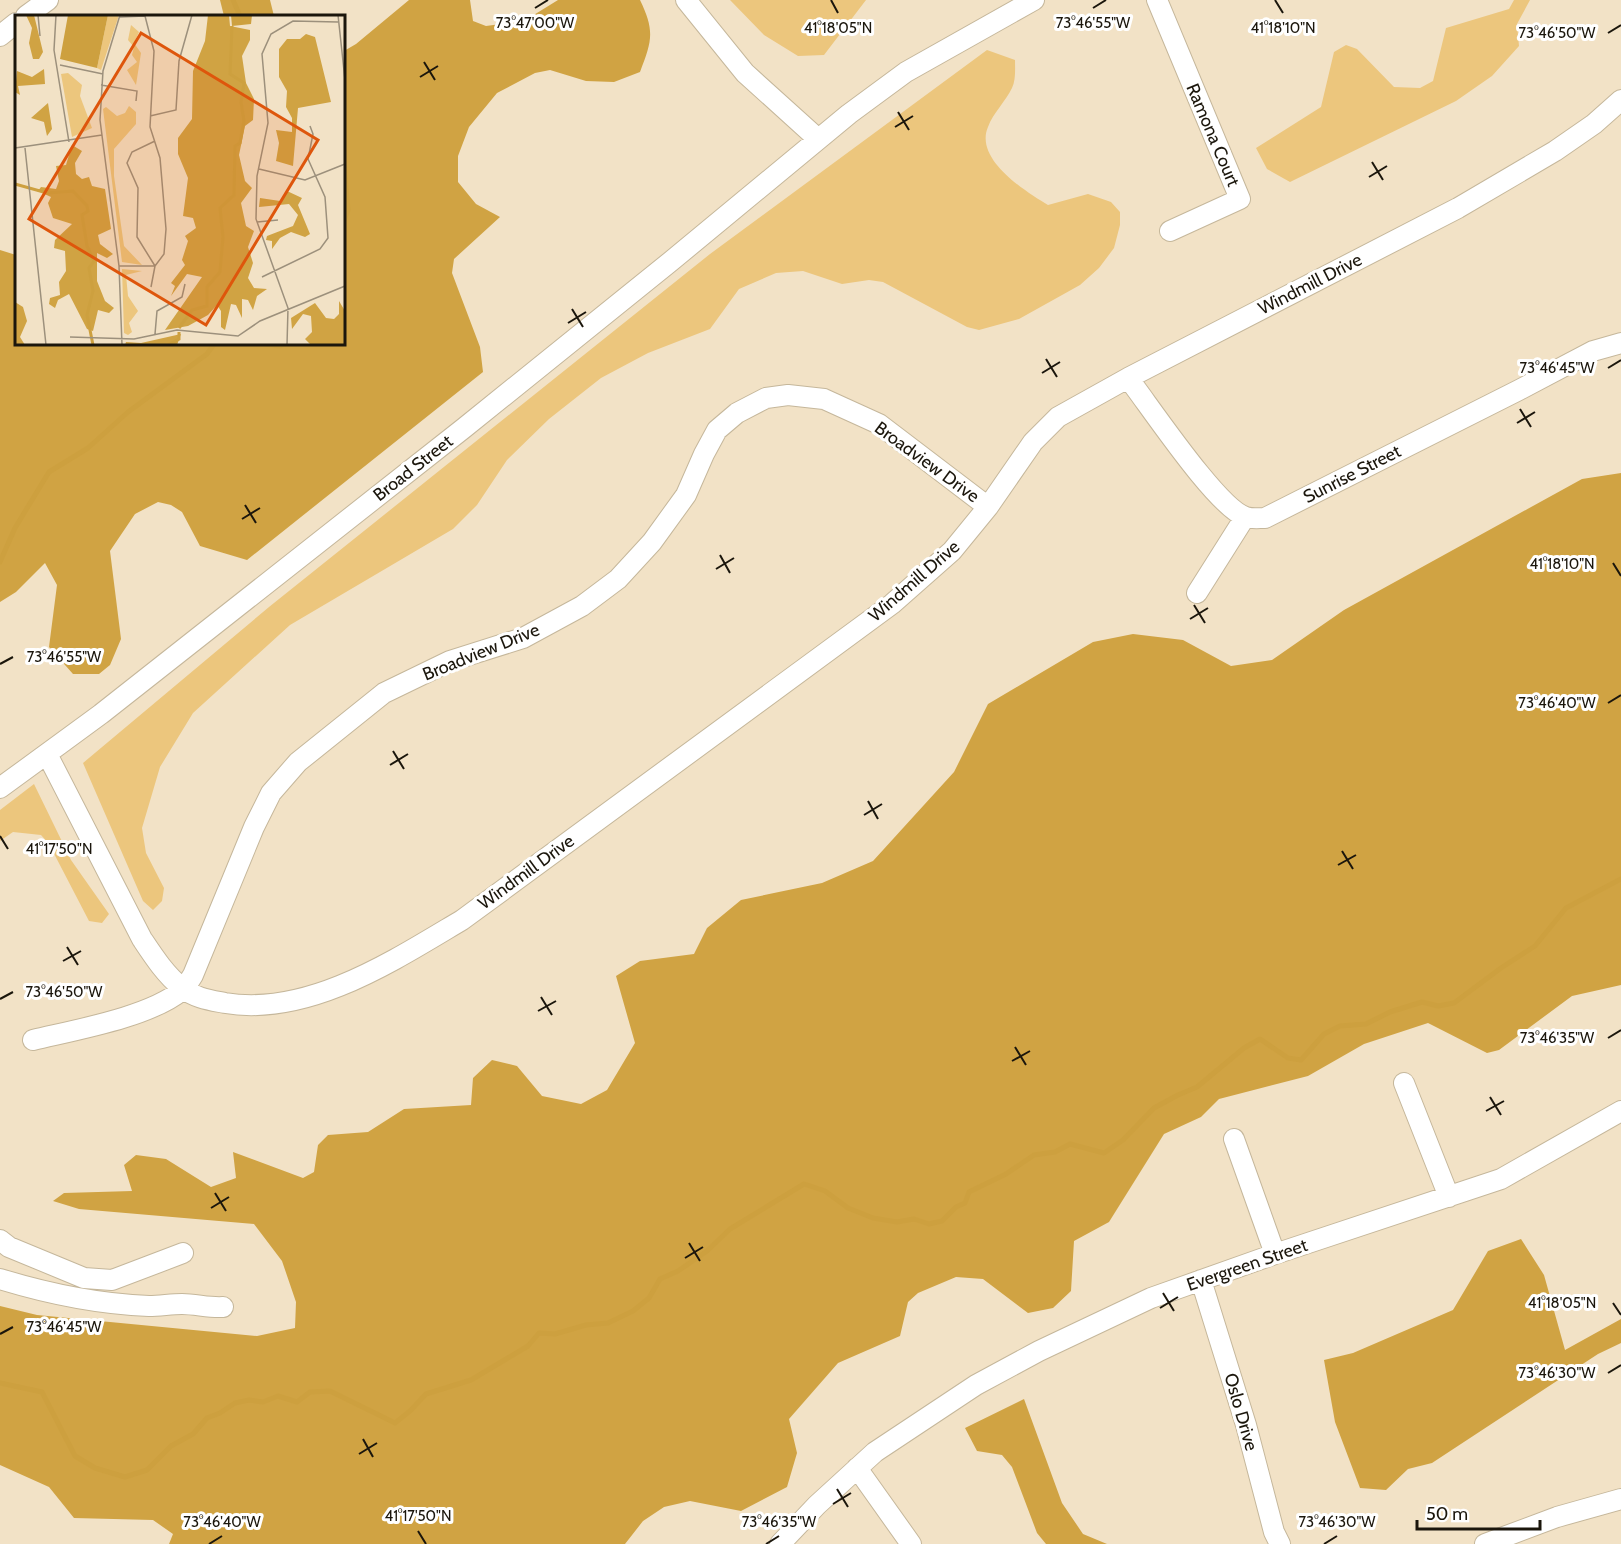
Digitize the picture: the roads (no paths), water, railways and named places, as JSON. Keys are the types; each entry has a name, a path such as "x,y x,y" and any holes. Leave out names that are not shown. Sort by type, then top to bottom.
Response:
{"street":[{"path":"27,15 48,0"},
{"path":"686,0 745,73 818,139"},
{"name":"Broad Street","path":"0,788 101,714 464,428 849,114 906,72 1034,0"},
{"name":"Ramona Court","path":"1157,0 1240,199 1170,231"},
{"path":"0,36 15,24"},
{"name":"Windmill Drive","path":"46,754 141,939 161,968 184,989 203,999 244,1006 294,1001 321,993 356,978 452,926 892,604 952,551 988,507 1033,442 1058,417 1128,378 1458,208 1555,151 1594,124 1621,100"},
{"name":"Sunrise Street","path":"1245,517 1264,518 1509,396 1593,351 1621,343"},
{"path":"1128,378 1196,469 1228,506 1245,517 1197,593"},
{"name":"Broadview Drive","path":"184,989 193,975 254,826 271,793 298,762 384,693 450,661 523,638 582,606 618,579 651,542 686,495 717,430 737,413 766,398 788,395 824,399 879,424 988,507"},
{"path":"33,1040 108,1022 163,1002 184,989"},
{"path":"1404,1083 1449,1197"},
{"name":"Evergreen Street","path":"780,1544 817,1505 875,1452 976,1385 1039,1351 1151,1298 1501,1179 1621,1110"},
{"path":"1234,1139 1275,1254"},
{"path":"0,1240 9,1247 84,1278 112,1280 183,1252"},
{"path":"0,1280 45,1293 87,1299 150,1306 182,1304 211,1308 223,1307"},
{"name":"Oslo Drive","path":"1201,1280 1246,1425 1274,1532 1280,1544"},
{"path":"857,1468 911,1544"},
{"path":"1485,1544 1557,1517 1621,1499"}],"waterway":[{"path":"233,0 240,15"},
{"path":"345,177 348,210 345,218"},
{"path":"0,562 15,528 49,472 88,448 128,412 207,354 213,345"},
{"path":"273,345 282,345"},
{"path":"0,1383 42,1392 75,1456 95,1468 125,1477 147,1470 171,1446 193,1434 207,1418 235,1403 249,1400 263,1402 278,1396 297,1402 310,1392 330,1391 395,1423 426,1394 471,1380 528,1346 539,1333 555,1334 586,1325 608,1323 633,1311 649,1298 660,1279 678,1271 707,1251 730,1229 804,1184 825,1191 848,1208 873,1218 897,1222 914,1219 929,1224 942,1221 956,1207 965,1203 969,1192 1006,1174 1034,1155 1055,1152 1070,1144 1104,1153 1123,1140 1154,1108 1197,1087 1244,1048 1260,1039 1288,1058 1301,1060 1324,1034 1340,1026 1366,1024 1390,1012 1422,1002 1438,1006 1454,1003 1535,946 1566,908 1621,879"}]}
